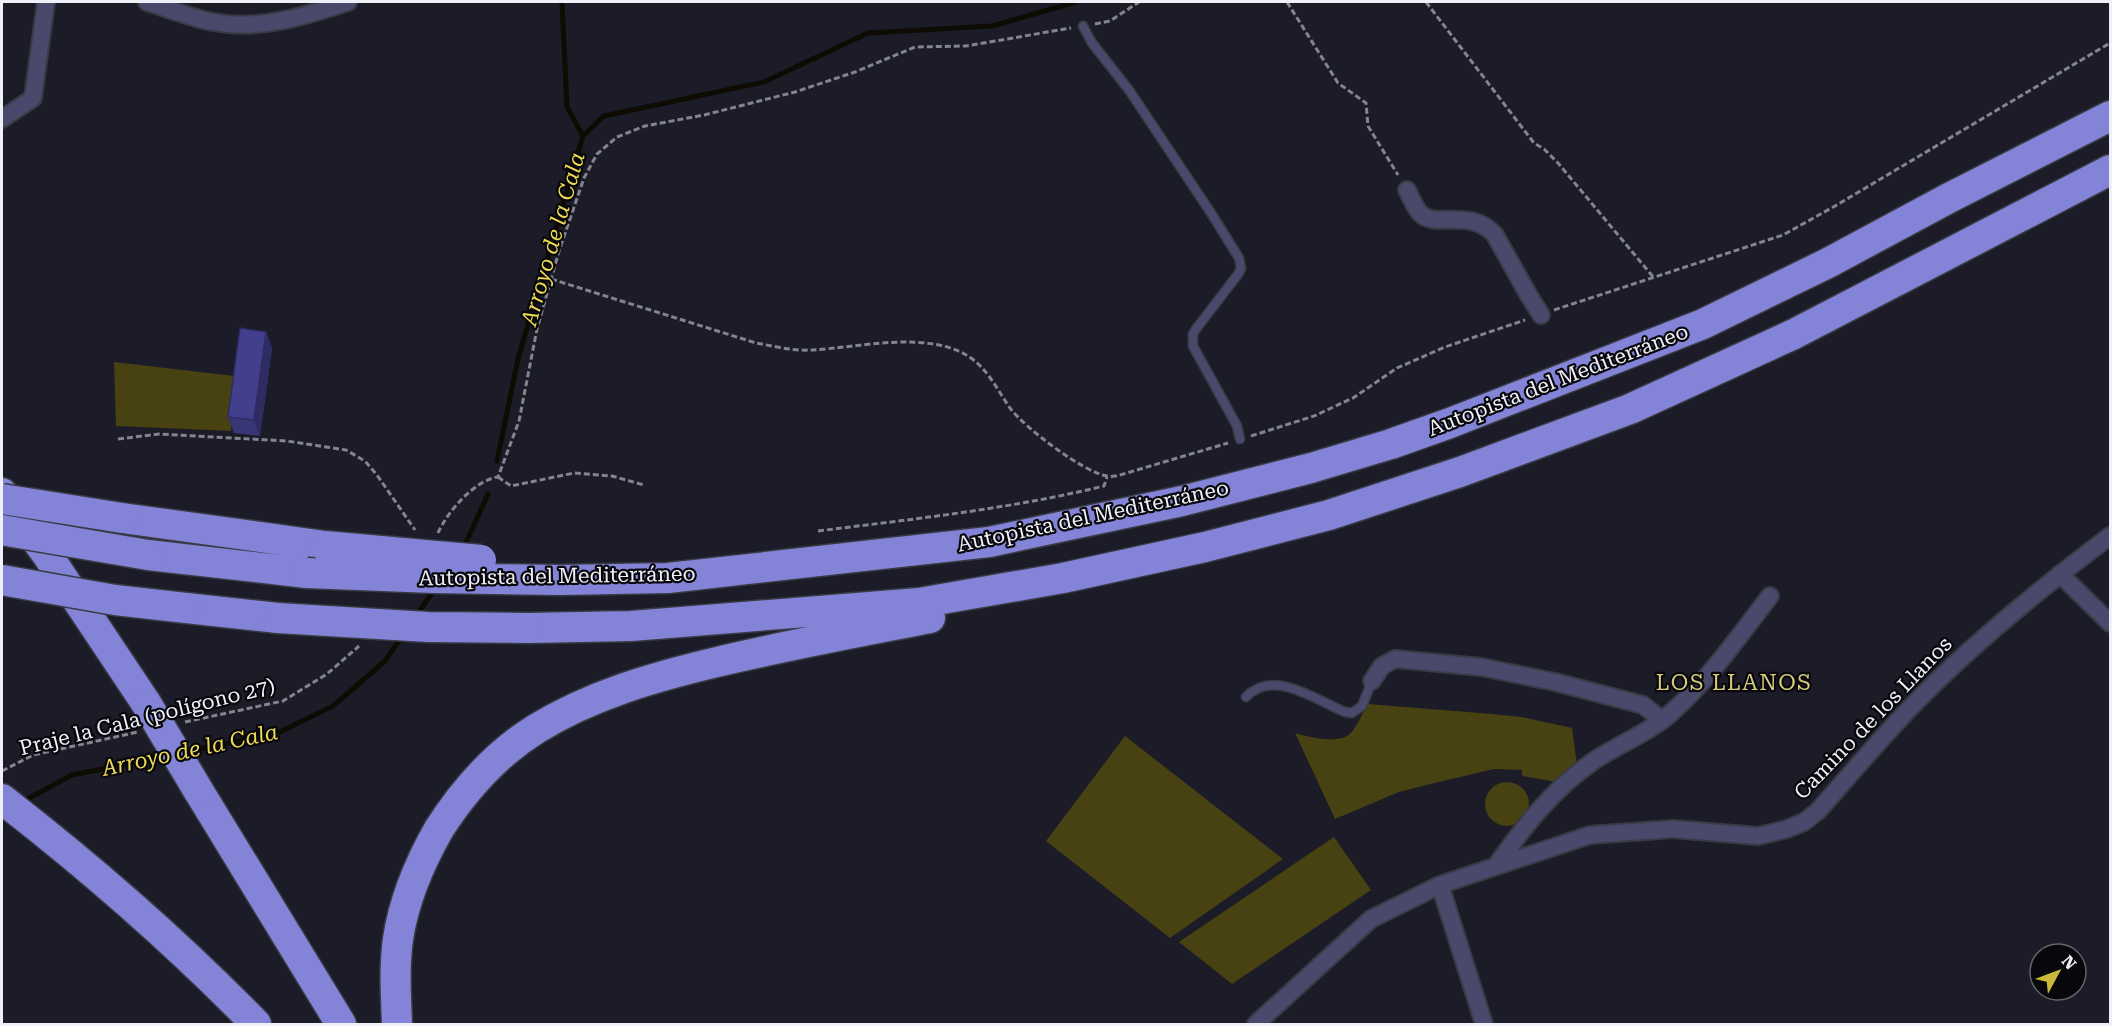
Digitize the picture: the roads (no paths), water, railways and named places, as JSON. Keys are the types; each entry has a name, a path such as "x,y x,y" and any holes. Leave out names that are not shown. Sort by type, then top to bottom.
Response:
{"highway":[{"name":"Autopista del Mediterráneo","path":"2,530 148,555 307,573 432,578 566,572 668,578 988,542 1182,501 1311,468 1391,444 1450,423 1703,324 1828,263 2110,116"},
{"path":"2,580 115,600 278,618 428,627 528,628 631,626 920,603 1062,578 1204,547 1351,507 1460,472 1630,409 1794,334 2110,170"},
{"path":"2,494 48,556 146,717 198,790 340,1024"},
{"path":"2,499 325,546 566,572"},
{"path":"397,1024 395,981 398,939 406,903 424,854 455,804 475,780 502,754 534,730 573,708 654,678 754,653 1104,585 1204,547"},
{"path":"2,799 151,922 256,1024"}],"street":[{"path":"2,119 33,98 46,2"},
{"path":"147,2 214,22 243,24 271,23 302,17 348,2"},
{"path":"1407,190 1420,214 1427,218 1471,220 1489,228 1496,235 1541,315"},
{"name":"Camino de los Llanos","path":"1256,1024 1371,919 1440,885 1590,835 1673,829 1758,836 1804,822 1818,811 1913,705 1973,647 2060,574 2110,536"},
{"path":"2060,574 2110,622"},
{"path":"1496,866 1538,811 1570,779 1596,759 1648,731 1696,688 1770,596"},
{"path":"1372,681 1383,666 1395,659 1481,667 1555,682 1643,705 1662,720"},
{"path":"1440,885 1484,1024"}],"lane":[{"path":"1083,26 1092,43 1129,90 1239,258 1241,268 1239,273 1196,329 1192,340 1193,346 1237,426 1240,439"},
{"path":"1246,697 1263,686 1286,686 1345,712 1352,712 1362,706 1372,681"}],"waterway":[{"path":"562,2 567,107 583,136"},
{"name":"Arroyo de la Cala","path":"497,461 518,359 583,136 604,116 764,82 868,33 992,26 1076,2"},
{"name":"Arroyo de la Cala","path":"464,547 488,494"},
{"name":"Arroyo de la Cala","path":"416,616 436,587"},
{"name":"Arroyo de la Cala","path":"185,752 278,733 333,706 385,661 402,636"},
{"name":"Arroyo de la Cala","path":"20,803 72,775 167,756"}],"district":[{"name":"LOS LLANOS","path":"1734,682"}]}
